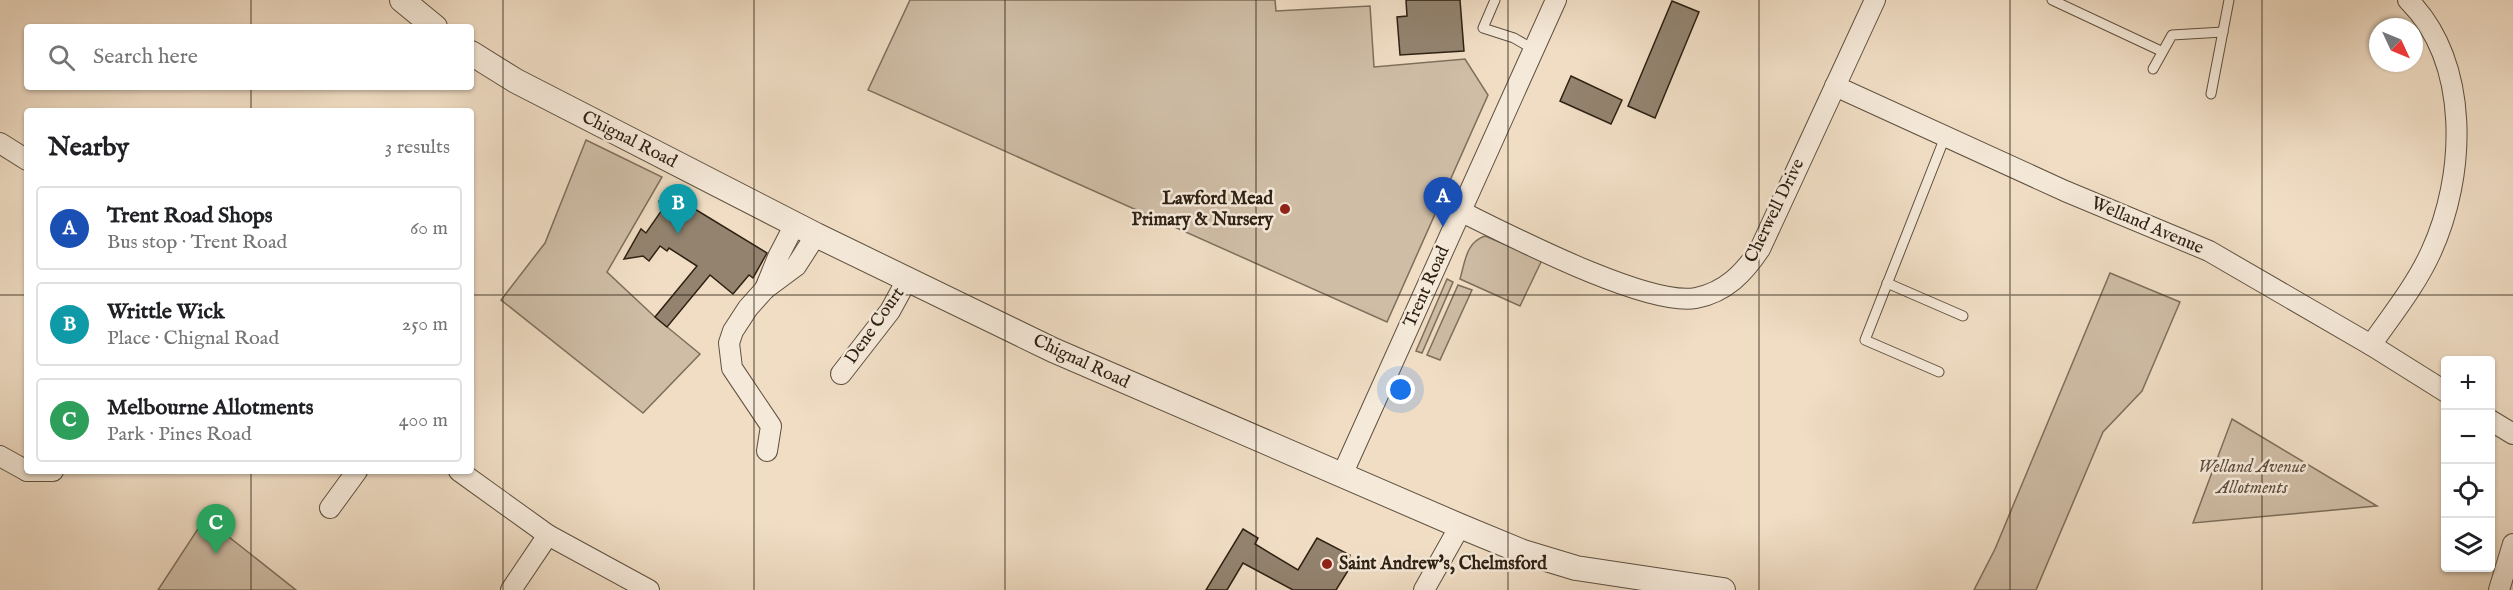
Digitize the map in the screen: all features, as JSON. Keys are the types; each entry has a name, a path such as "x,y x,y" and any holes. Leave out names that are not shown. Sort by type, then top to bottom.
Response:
{"street":[{"path":"402,0 431,24"},
{"name":"Trent Road","path":"1342,476 1556,0"},
{"name":"Cherwell Drive","path":"1460,211 1547,253 1644,291 1677,299 1711,293 1738,278 1760,249 1875,0"},
{"path":"2371,345 2431,253 2446,213 2456,162 2456,125 2445,62 2431,33 2408,0"},
{"name":"Chignal Road","path":"474,55 535,91 806,229 1053,350 1342,476 1523,552 1576,568 1723,590"},
{"name":"Welland Avenue","path":"1835,86 2065,191 2209,251 2371,345 2441,389"},
{"path":"0,143 24,158"},
{"path":"767,451 771,426 739,380 729,356 733,331 765,289 778,256 806,229"},
{"name":"Dene Court","path":"842,374 890,311 908,278"},
{"path":"2495,423 2513,434"},
{"path":"0,456 24,469"},
{"path":"330,508 355,474"},
{"path":"463,474 548,535 649,590"},
{"path":"1424,590 1460,526"},
{"path":"511,590 548,535"},
{"path":"2499,590 2513,544"}],"lane":[{"path":"1496,0 1483,28 1514,38 1533,49"},
{"path":"2052,0 2161,51"},
{"path":"2211,94 2229,0"},
{"path":"2153,69 2172,35 2223,32"},
{"path":"1939,372 1865,340 1946,137"},
{"path":"1887,283 1963,316"}],"green space":[{"name":"Lawford Mead Primary & Nursery","path":"910,0 1275,0 1276,11 1370,6 1374,67 1465,59 1488,95 1387,322 868,90"},
{"path":"586,140 662,177 607,272 655,317 700,354 643,413 501,300 545,243"},
{"path":"1485,236 1542,260 1520,306 1460,279 1470,248"},
{"path":"2110,273 2180,302 2142,391 2103,432 2036,590 1974,590 1995,549"},
{"path":"1447,279 1453,282 1422,353 1416,351"},
{"path":"1458,285 1472,290 1440,360 1427,355"},
{"name":"Welland Avenue Allotments","path":"2232,419 2377,506 2193,523"},
{"path":"205,518 296,590 158,590"}],"building":[{"path":"1406,0 1460,0 1464,51 1400,55 1397,17 1407,16"},
{"path":"1672,1 1699,12 1655,118 1628,106"},
{"path":"1571,76 1622,100 1611,124 1560,101"},
{"path":"675,197 767,253 753,278 749,275 733,294 710,275 667,327 655,317 697,266 669,248 667,251 660,246 649,261 643,256 624,259 641,229 646,233 662,210 659,201"},
{"path":"1243,529 1258,538 1255,544 1298,570 1317,538 1350,555 1349,558 1354,561 1336,590 1293,590 1243,563 1227,590 1206,590"}],"place":[{"name":"Lawford Mead Primary & Nursery","path":"1285,209"},
{"name":"Trent Road Shops","path":"1443,227"},
{"name":"Writtle Wick","path":"678,234"},
{"name":"Melbourne Allotments","path":"216,554"},
{"name":"Saint Andrew's, Chelmsford","path":"1327,564"}]}
